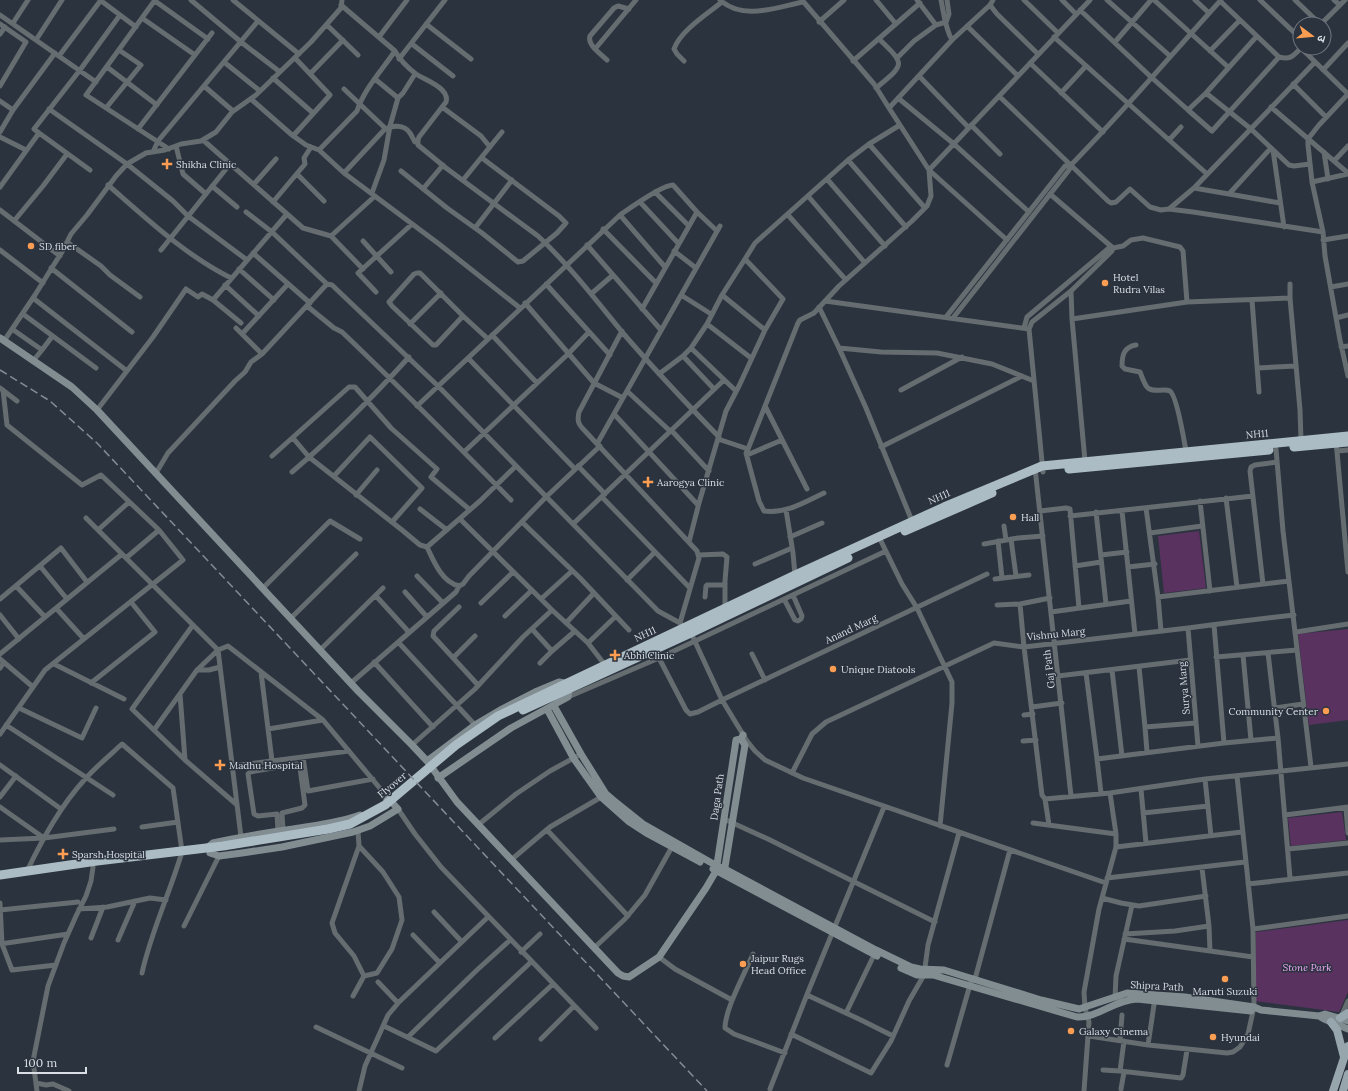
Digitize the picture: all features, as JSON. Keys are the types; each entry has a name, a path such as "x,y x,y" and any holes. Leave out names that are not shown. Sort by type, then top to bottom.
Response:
{"highway":[{"name":"NH11","path":"568,690 605,665 687,631 725,609 795,575 880,539 912,521 1039,470 1085,461 1301,440 1337,444 1348,436"},
{"path":"568,690 687,631 880,539 1039,470 1348,442"},
{"name":"Flyover","path":"181,853 208,851 244,842 319,836 352,829 378,817 389,810 460,749 487,730 500,718 568,690"},
{"path":"0,881 181,853"},
{"path":"0,875 181,853"}],"main road":[{"path":"1344,1020 1348,1013"},
{"path":"1331,1022 1337,1030 1344,1058"},
{"path":"1333,1091 1348,1046"},
{"path":"1343,1091 1348,1074"}],"street":[{"path":"13,23 28,0"},
{"path":"36,40 62,0"},
{"path":"0,132 13,110 100,0 136,27"},
{"path":"169,149 86,95 155,0 208,39"},
{"path":"191,0 241,42 280,72"},
{"path":"233,0 297,56 310,74 330,95 293,136"},
{"path":"379,37 407,0"},
{"path":"399,59 445,0"},
{"path":"595,48 636,0"},
{"path":"876,0 896,24"},
{"path":"941,0 947,31 952,40"},
{"path":"897,58 914,40 936,25 946,22 950,14 947,0"},
{"path":"1024,0 1086,66 1207,174"},
{"path":"1062,0 1115,42 1151,77 1212,131 1230,113 1279,57"},
{"path":"824,493 794,508 771,512 764,511 759,501 747,455 748,449 798,323 800,320 814,313 846,280 906,227 925,208 930,201 931,196 929,170 1090,0"},
{"path":"1107,0 1170,56"},
{"path":"1115,42 1151,0"},
{"path":"1154,0 1228,67"},
{"path":"1195,0 1209,12"},
{"path":"1260,0 1292,30"},
{"path":"1295,0 1312,16"},
{"path":"1334,0 1340,5"},
{"path":"1328,16 1345,0"},
{"path":"684,61 674,49 676,44 693,26 721,1 737,9 755,12 802,1 876,88 929,170 1007,240"},
{"path":"819,22 841,1"},
{"path":"953,318 1069,170 1071,165 1103,132 1220,1 1279,57 1287,59 1293,56"},
{"path":"853,61 919,2 936,25"},
{"path":"889,108 952,40 991,2 997,14 1038,54"},
{"path":"418,143 419,137 442,107 447,98 446,94 440,88 415,74 399,59 395,51 342,3 341,8 327,25 297,56 251,99 233,111 216,132 203,140 181,144 169,149 146,153 127,164 108,185 87,215 71,234 60,256 23,314 2,340 72,387 97,410 351,683 412,745 427,762 456,802 618,973 629,977 659,957 706,888 717,869"},
{"path":"607,60 589,41 590,36 614,8 618,6 629,9"},
{"path":"0,14 96,82"},
{"path":"90,170 34,129 120,15"},
{"path":"142,18 195,56"},
{"path":"1210,51 1240,20"},
{"path":"153,152 158,142 258,21"},
{"path":"426,24 471,59"},
{"path":"0,34 2,25 26,42 0,86"},
{"path":"327,25 358,56"},
{"path":"967,26 1018,76"},
{"path":"138,129 212,33"},
{"path":"1188,110 1206,93 1257,36"},
{"path":"876,88 894,74 899,67 897,58 879,39"},
{"path":"310,74 343,40"},
{"path":"1323,70 1348,43"},
{"path":"412,44 453,76"},
{"path":"106,108 141,65 120,50"},
{"path":"319,150 357,111 375,79 395,51"},
{"path":"1309,56 1348,94 1308,139 1312,182 1323,232 1323,240 1341,347 1348,376"},
{"path":"224,62 260,91"},
{"path":"1169,209 1194,188 1293,84 1316,62"},
{"path":"1030,63 1103,132"},
{"path":"1062,93 1086,66"},
{"path":"107,67 157,105"},
{"path":"331,236 373,195 384,160 388,128 398,98 415,74"},
{"path":"919,76 970,127 1000,154"},
{"path":"273,78 313,113"},
{"path":"375,79 398,98"},
{"path":"1293,84 1326,117"},
{"path":"204,86 233,111"},
{"path":"344,90 388,128"},
{"path":"1206,93 1251,129 1289,165 1294,166 1310,164"},
{"path":"999,96 1111,203 1116,202 1130,189 1150,207 1161,210 1169,209 1323,232"},
{"path":"898,98 954,144 1029,212"},
{"path":"251,99 293,136 319,150 344,173 520,308"},
{"path":"0,101 13,110"},
{"path":"442,107 480,136 490,147"},
{"path":"1271,108 1348,174"},
{"path":"49,109 127,164 173,201 188,216 247,260"},
{"path":"659,374 683,356 690,348 755,243 848,160 869,144 900,125"},
{"path":"344,173 388,128 400,126 406,129 418,145 545,242 566,264 645,359 718,438 748,449"},
{"path":"1169,140 1181,127"},
{"path":"463,180 502,132"},
{"path":"0,187 39,133"},
{"path":"0,137 26,150"},
{"path":"203,140 303,228 331,236 362,270"},
{"path":"869,144 925,208"},
{"path":"176,146 183,174 206,194"},
{"path":"1334,161 1348,146"},
{"path":"273,202 305,164 304,158 311,147"},
{"path":"1230,194 1272,149"},
{"path":"1272,149 1284,227"},
{"path":"1324,152 1328,179"},
{"path":"14,221 67,154"},
{"path":"401,171 518,262 523,261 566,223 482,158"},
{"path":"254,184 276,159"},
{"path":"848,160 906,227"},
{"path":"162,250 230,164"},
{"path":"423,189 443,165"},
{"path":"946,317 1065,166 1071,165"},
{"path":"297,174 324,201"},
{"path":"1312,182 1348,174"},
{"path":"827,179 885,246"},
{"path":"475,228 512,180"},
{"path":"351,683 456,592 459,586 463,584 493,551 577,468 598,445 719,228 696,212 673,184 670,184 655,192 620,215 603,229 417,406"},
{"path":"108,185 171,238 199,259 231,278"},
{"path":"212,186 237,207"},
{"path":"1194,188 1280,203"},
{"path":"655,192 689,226"},
{"path":"1050,194 1113,248"},
{"path":"808,196 865,264"},
{"path":"640,202 678,243"},
{"path":"0,210 60,256"},
{"path":"246,212 272,232 327,284 332,285 409,357 658,611 687,631 745,745 724,872"},
{"path":"642,309 696,212"},
{"path":"213,300 225,284 287,214"},
{"path":"620,215 665,267"},
{"path":"788,215 846,280"},
{"path":"376,292 358,273 412,224"},
{"path":"603,229 656,284"},
{"path":"1323,240 1348,236"},
{"path":"1027,329 1027,317 1109,248 1123,246 1131,240 1144,238 1180,247 1183,251 1187,302"},
{"path":"363,241 391,272"},
{"path":"67,242 101,266 110,275 140,297"},
{"path":"587,245 661,330"},
{"path":"1027,329 1032,322 1071,291 1112,251 1113,248"},
{"path":"0,250 42,283"},
{"path":"674,251 696,268"},
{"path":"253,253 334,328 342,332 442,429 511,500"},
{"path":"689,542 698,505 726,411 764,330 783,299 745,259"},
{"path":"51,268 132,332"},
{"path":"239,269 274,300"},
{"path":"463,316 434,345 410,324 389,302 414,274 417,273 422,275 463,316 490,337 536,383"},
{"path":"591,294 613,275"},
{"path":"225,284 259,316"},
{"path":"242,334 288,284"},
{"path":"156,473 168,453 245,372 251,362 262,354 327,284"},
{"path":"546,284 610,355"},
{"path":"1290,284 1301,440"},
{"path":"1331,287 1348,284"},
{"path":"97,410 186,289 198,297 202,294 213,300 241,323"},
{"path":"1071,291 1072,319 1085,461"},
{"path":"410,324 441,293"},
{"path":"681,295 711,314"},
{"path":"722,295 764,330"},
{"path":"33,298 127,371"},
{"path":"1072,319 1187,302 1290,298"},
{"path":"1252,300 1260,392"},
{"path":"825,301 1027,329"},
{"path":"525,303 594,383 623,398"},
{"path":"819,307 866,408 912,521"},
{"path":"23,314 96,368"},
{"path":"1336,318 1348,315"},
{"path":"706,324 751,358"},
{"path":"236,328 262,354"},
{"path":"12,329 42,350"},
{"name":"Gaj Path","path":"1027,329 1034,381 1040,511 1071,796"},
{"path":"464,452 568,354 589,332"},
{"path":"622,332 579,412 577,419 578,424 697,551 699,555 690,588 687,631"},
{"path":"33,361 51,338"},
{"path":"1136,345 1124,351 1122,366 1125,369 1140,372 1147,388 1150,390 1167,390 1172,394 1177,405 1186,451"},
{"path":"1341,347 1348,346"},
{"path":"690,348 736,391"},
{"path":"839,348 881,352 937,353 962,357 992,364 1034,381"},
{"path":"683,356 714,389"},
{"path":"292,472 367,402 409,357"},
{"path":"901,390 962,357"},
{"path":"468,358 577,468 690,588"},
{"path":"1258,368 1296,366"},
{"path":"881,447 1022,376"},
{"path":"573,524 724,380"},
{"path":"272,456 349,387 355,387 391,428 438,469 431,477 470,510"},
{"path":"2,389 17,401"},
{"path":"0,734 46,670 183,560 159,530 100,475 82,485 7,425 2,389"},
{"path":"627,392 670,431 709,471"},
{"path":"765,406 807,489"},
{"path":"614,414 698,505"},
{"path":"334,476 370,437 422,488 392,522"},
{"path":"293,438 309,457 420,545 427,547 437,568 452,585 459,586"},
{"path":"747,455 782,440"},
{"path":"1337,444 1348,450"},
{"path":"1337,444 1346,514 1348,572"},
{"path":"1276,449 1283,531 1311,767"},
{"path":"1263,584 1250,471 1251,467 1255,464 1277,462"},
{"path":"427,547 470,510 516,466"},
{"path":"356,495 377,470"},
{"path":"1070,516 1253,496"},
{"path":"1226,498 1237,587"},
{"path":"1200,501 1210,590"},
{"path":"98,530 129,502"},
{"path":"1040,511 1066,508 1070,509 1079,608"},
{"path":"1146,508 1155,564 1161,631"},
{"path":"420,509 448,530"},
{"path":"786,510 795,575"},
{"path":"1122,511 1135,634"},
{"path":"1096,512 1106,604"},
{"path":"86,518 218,650 236,804 244,842 281,831 320,826 348,819 360,815 388,798"},
{"path":"460,519 541,600 588,643 605,665"},
{"path":"264,588 330,521 360,539"},
{"path":"522,522 629,630"},
{"path":"790,537 822,523"},
{"path":"1004,526 1009,539 1016,576"},
{"path":"1150,533 1202,526"},
{"path":"126,558 159,530"},
{"path":"984,544 1009,539 1043,536"},
{"path":"880,539 902,584 917,608 952,682 952,703 940,826"},
{"path":"998,541 1002,578"},
{"path":"0,599 61,548 87,582"},
{"path":"755,564 792,548"},
{"path":"438,778 511,728 550,707 568,690 659,658 687,631 784,599 886,551"},
{"path":"627,580 655,552"},
{"path":"1101,556 1126,552"},
{"path":"0,654 122,554"},
{"path":"291,618 356,554"},
{"path":"699,555 726,555 727,557 725,609"},
{"path":"1075,566 1101,562"},
{"path":"1128,567 1155,564"},
{"path":"40,566 67,599"},
{"path":"541,600 572,571"},
{"path":"481,603 513,572"},
{"name":"Anand Marg","path":"659,658 678,696 690,714 698,712 987,574"},
{"path":"995,579 1029,575"},
{"path":"417,576 443,603"},
{"path":"1158,597 1289,581"},
{"path":"705,597 707,585 725,585"},
{"path":"16,586 45,617"},
{"path":"320,650 384,588"},
{"path":"505,616 532,590"},
{"path":"405,592 427,617"},
{"path":"566,623 594,593"},
{"path":"784,599 794,620 798,621 802,616 793,595"},
{"path":"376,596 407,630 408,633"},
{"path":"997,605 1020,604 1050,598"},
{"path":"1051,612 1131,601"},
{"path":"91,683 155,632 131,602"},
{"path":"1020,604 1042,795 1045,799 1049,825"},
{"path":"459,606 434,631 433,636 478,685"},
{"path":"56,608 84,639"},
{"path":"412,745 478,685 552,610"},
{"path":"0,615 19,639"},
{"name":"Vishnu Marg","path":"792,773 812,734 826,722 994,643 1024,647 1294,615"},
{"path":"588,643 616,616"},
{"path":"1296,632 1348,624"},
{"path":"193,625 132,709 186,760 236,804"},
{"path":"1214,625 1224,743"},
{"name":"Surya Marg","path":"1188,628 1198,746"},
{"path":"532,629 552,651"},
{"path":"540,663 575,631"},
{"path":"453,658 475,636"},
{"path":"399,642 475,725"},
{"path":"154,730 197,670 218,650 228,646 323,720 398,809 415,834 441,867 596,1028"},
{"path":"1216,657 1298,650"},
{"path":"1268,653 1278,738 1290,878"},
{"path":"752,654 765,680"},
{"path":"1243,655 1251,740"},
{"path":"0,668 2,660 33,687"},
{"path":"1058,676 1190,660"},
{"path":"374,662 433,727"},
{"path":"54,664 124,699"},
{"path":"1139,667 1147,752"},
{"path":"197,670 220,668"},
{"path":"1112,670 1122,756"},
{"path":"261,672 272,761"},
{"path":"1086,673 1101,793"},
{"path":"427,762 475,725 502,709 559,682 568,690"},
{"path":"180,694 186,760"},
{"path":"1032,707 1062,703"},
{"path":"1275,708 1303,704"},
{"path":"550,707 581,754 604,796"},
{"path":"550,707 574,759 604,796 673,844 717,869 875,953 933,975 969,986 1076,1017 1088,1016 1128,999 1155,998 1148,1045"},
{"path":"19,708 82,738 96,708"},
{"path":"1024,715 1033,714"},
{"path":"268,729 323,720"},
{"path":"1145,728 1196,723"},
{"path":"6,725 114,795"},
{"path":"742,737 755,752 765,760 803,778 959,833 1106,881 1245,862"},
{"name":"Daga Path","path":"717,869 736,740 742,737"},
{"path":"1097,759 1198,746 1278,738"},
{"path":"1023,740 1036,740"},
{"path":"27,871 61,809 86,778 122,744 173,788 181,853 166,900 148,947 142,973"},
{"path":"232,766 349,751"},
{"path":"478,825 516,794 550,771 581,754"},
{"path":"303,757 308,791 373,779"},
{"path":"297,764 300,768 305,805 302,808 282,813 281,831 277,814 258,816 254,814 248,774 250,772 297,764"},
{"path":"1045,799 1110,793 1205,779 1348,764"},
{"path":"0,765 61,809"},
{"path":"0,797 16,776"},
{"path":"1089,1036 1187,1050 1227,1053 1233,1052 1240,1047 1248,1034 1256,1009 1253,929 1237,776"},
{"path":"1205,779 1211,836"},
{"path":"1141,789 1146,843"},
{"path":"1084,1091 1090,1022 1085,1008 1084,992 1099,909 1116,847 1116,834 1110,793"},
{"path":"511,860 546,830 604,796"},
{"path":"1143,813 1208,806"},
{"path":"0,807 44,838"},
{"path":"375,807 383,819"},
{"path":"770,1089 806,995 834,931 884,807"},
{"path":"1285,815 1347,808 1348,833"},
{"path":"208,851 219,856 282,847 358,830 383,819 398,809"},
{"path":"724,819 854,881 935,922"},
{"path":"142,827 178,822"},
{"path":"1034,823 1116,834"},
{"path":"0,840 44,838 114,829"},
{"path":"358,830 359,846 332,923 335,934 354,956 364,976"},
{"path":"546,830 628,916"},
{"path":"1116,847 1242,832"},
{"path":"791,1034 870,1074 878,1064 925,972 928,945 959,833"},
{"path":"594,948 628,916 645,895 673,844"},
{"path":"1288,849 1348,844"},
{"path":"353,996 364,976 377,973 392,949 402,920 399,897 384,872 359,846"},
{"path":"948,1065 969,986 973,979 1010,850"},
{"path":"184,926 219,856"},
{"path":"37,1091 33,1061 48,986 68,934 86,896 91,881 93,867"},
{"path":"1202,868 1209,926 1210,951"},
{"path":"1248,884 1348,872"},
{"path":"1102,898 1139,906 1206,896"},
{"path":"79,909 103,907 150,898 166,900"},
{"path":"118,940 135,901"},
{"path":"1,910 78,902"},
{"path":"0,903 1,944 12,970 56,965"},
{"path":"1115,997 1116,976 1132,905"},
{"path":"91,938 103,907"},
{"path":"434,912 462,942"},
{"path":"1253,929 1348,916"},
{"path":"359,1091 365,1066 388,1015 398,1003 488,917"},
{"path":"1125,937 1209,926"},
{"path":"1,944 68,934"},
{"path":"522,952 540,934"},
{"path":"413,935 440,963"},
{"path":"1125,937 1253,957"},
{"path":"408,1037 510,940"},
{"path":"846,1013 875,953"},
{"path":"753,954 732,1000 725,1023 725,1028 734,1034 785,1053"},
{"path":"659,957 675,969 732,1000"},
{"path":"384,1026 436,1051 440,1049 532,962"},
{"name":"Shipra Path","path":"925,972 944,970 1042,1000 1079,1009 1126,993 1155,998 1185,997 1256,1009 1319,1016 1348,1029"},
{"path":"378,982 398,1003"},
{"path":"495,1038 553,984"},
{"path":"806,995 893,1036"},
{"path":"1344,1020 1348,1001"},
{"path":"541,1039 574,1006"},
{"name":"Shipra Path","path":"1319,1016 1325,1014 1344,1020"},
{"path":"1121,1089 1122,1015"},
{"path":"316,1027 402,1068"},
{"path":"1103,1070 1181,1078 1183,1075 1187,1050"},
{"path":"36,1083 46,1085 53,1084 69,1091"}],"green space":[{"path":"1199,531 1206,588 1164,593 1158,536"},
{"path":"1348,629 1348,720 1309,725 1298,634"},
{"path":"1342,812 1346,840 1291,846 1288,818"},
{"name":"Stone Park","path":"1348,920 1348,992 1339,1012 1254,1001 1256,932"}],"railway":[{"path":"0,370 50,401 97,443 707,1091"}],"place":[{"name":"Shikha Clinic","path":"167,164"},
{"name":"SD fiber","path":"31,246"},
{"name":"Hotel Rudra Vilas","path":"1105,283"},
{"name":"Aarogya Clinic","path":"648,482"},
{"name":"Hall","path":"1013,517"},
{"name":"Abhi Clinic","path":"615,655"},
{"name":"Unique Diatools","path":"833,669"},
{"name":"Community Center","path":"1326,711"},
{"name":"Madhu Hospital","path":"220,765"},
{"name":"Sparsh Hospital","path":"63,854"},
{"name":"Jaipur Rugs Head Office","path":"743,964"},
{"name":"Maruti Suzuki","path":"1225,979"},
{"name":"Galaxy Cinema","path":"1071,1031"},
{"name":"Hyundai","path":"1213,1037"}]}
